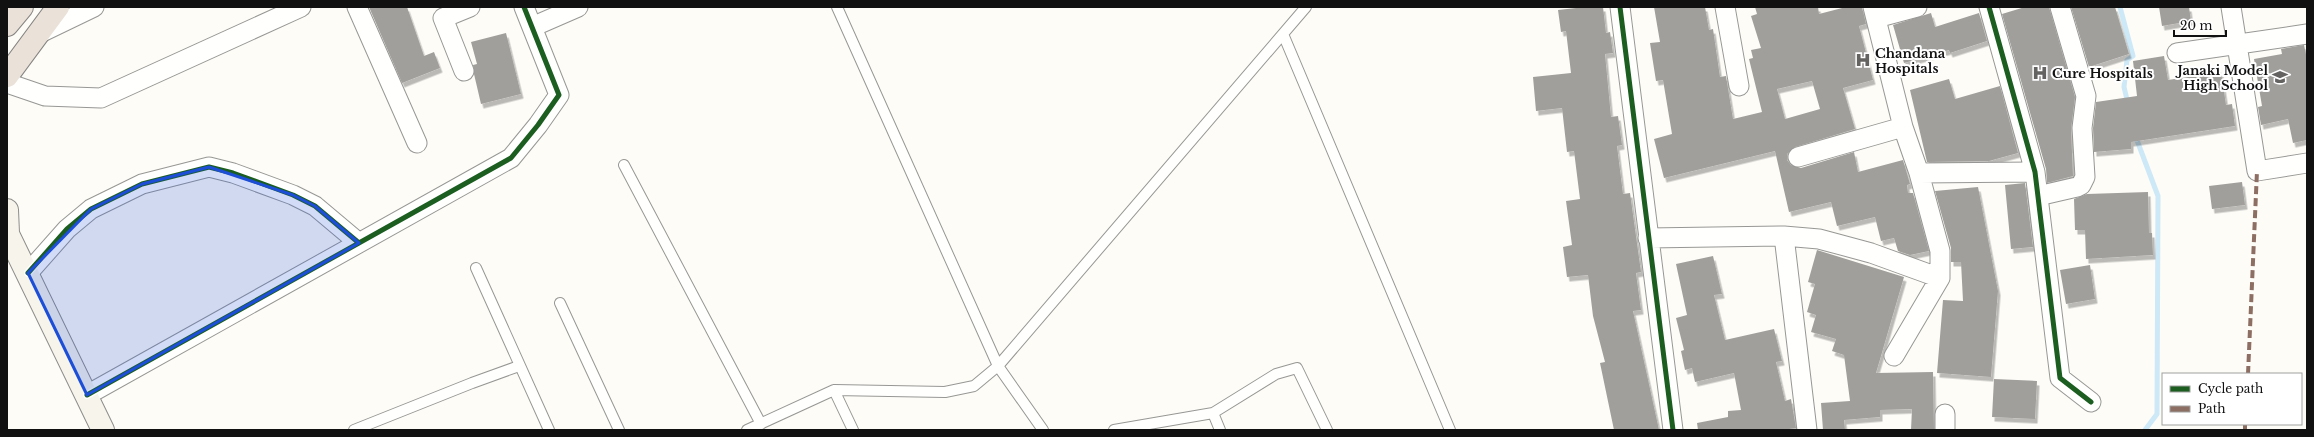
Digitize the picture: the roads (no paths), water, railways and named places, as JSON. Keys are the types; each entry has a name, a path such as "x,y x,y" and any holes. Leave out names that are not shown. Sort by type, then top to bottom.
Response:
{"highway":[{"path":"7,25 22,7"},
{"path":"7,76 58,7"}],"street":[{"path":"38,34 94,7"},
{"path":"7,83 45,96 101,98 301,7"},
{"path":"357,7 417,143"},
{"path":"464,71 443,18 470,7"},
{"path":"87,395 511,158 538,125 559,95 524,7"},
{"path":"532,27 578,7"},
{"path":"1620,7 1673,430"},
{"path":"1725,7 1739,86"},
{"path":"1894,356 1940,278 1940,251 1919,173 1903,127 1875,12 1917,7"},
{"path":"1989,7 2035,172 2060,378 2091,402"},
{"path":"2038,196 2077,187 2081,185 2086,177 2082,128 2086,96 2060,7"},
{"path":"2231,7 2258,171 2307,163"},
{"path":"2177,53 2307,34"},
{"path":"1798,157 1903,127"},
{"path":"28,273 67,229 91,209 142,184 209,167 233,173 293,195 315,206 359,243"},
{"path":"1919,173 2035,172"},
{"path":"7,210 7,232 103,430"},
{"path":"1648,238 1784,236 1819,239 1872,254 1940,278"},
{"path":"1784,236 1807,430"}],"lane":[{"path":"837,7 998,366 1043,430"},
{"path":"748,430 834,390 945,392 974,386 998,366 1306,7"},
{"path":"1283,34 1450,430"},
{"path":"624,166 761,424"},
{"path":"476,268 549,430"},
{"path":"560,303 619,430"},
{"path":"354,430 519,366"},
{"path":"1114,430 1213,413 1276,374 1297,368 1327,430"},
{"path":"834,390 853,430"},
{"path":"1213,413 1220,430"}],"waterway":[{"path":"2120,7 2133,56 2127,60 2124,87 2128,104"},
{"path":"2135,135 2158,196 2157,414 2145,430"}],"place":[{"name":"Chandana Hospitals","path":"1863,60"},
{"name":"Cure Hospitals","path":"2040,73"},
{"name":"Janaki Model High School","path":"2280,77"}]}
